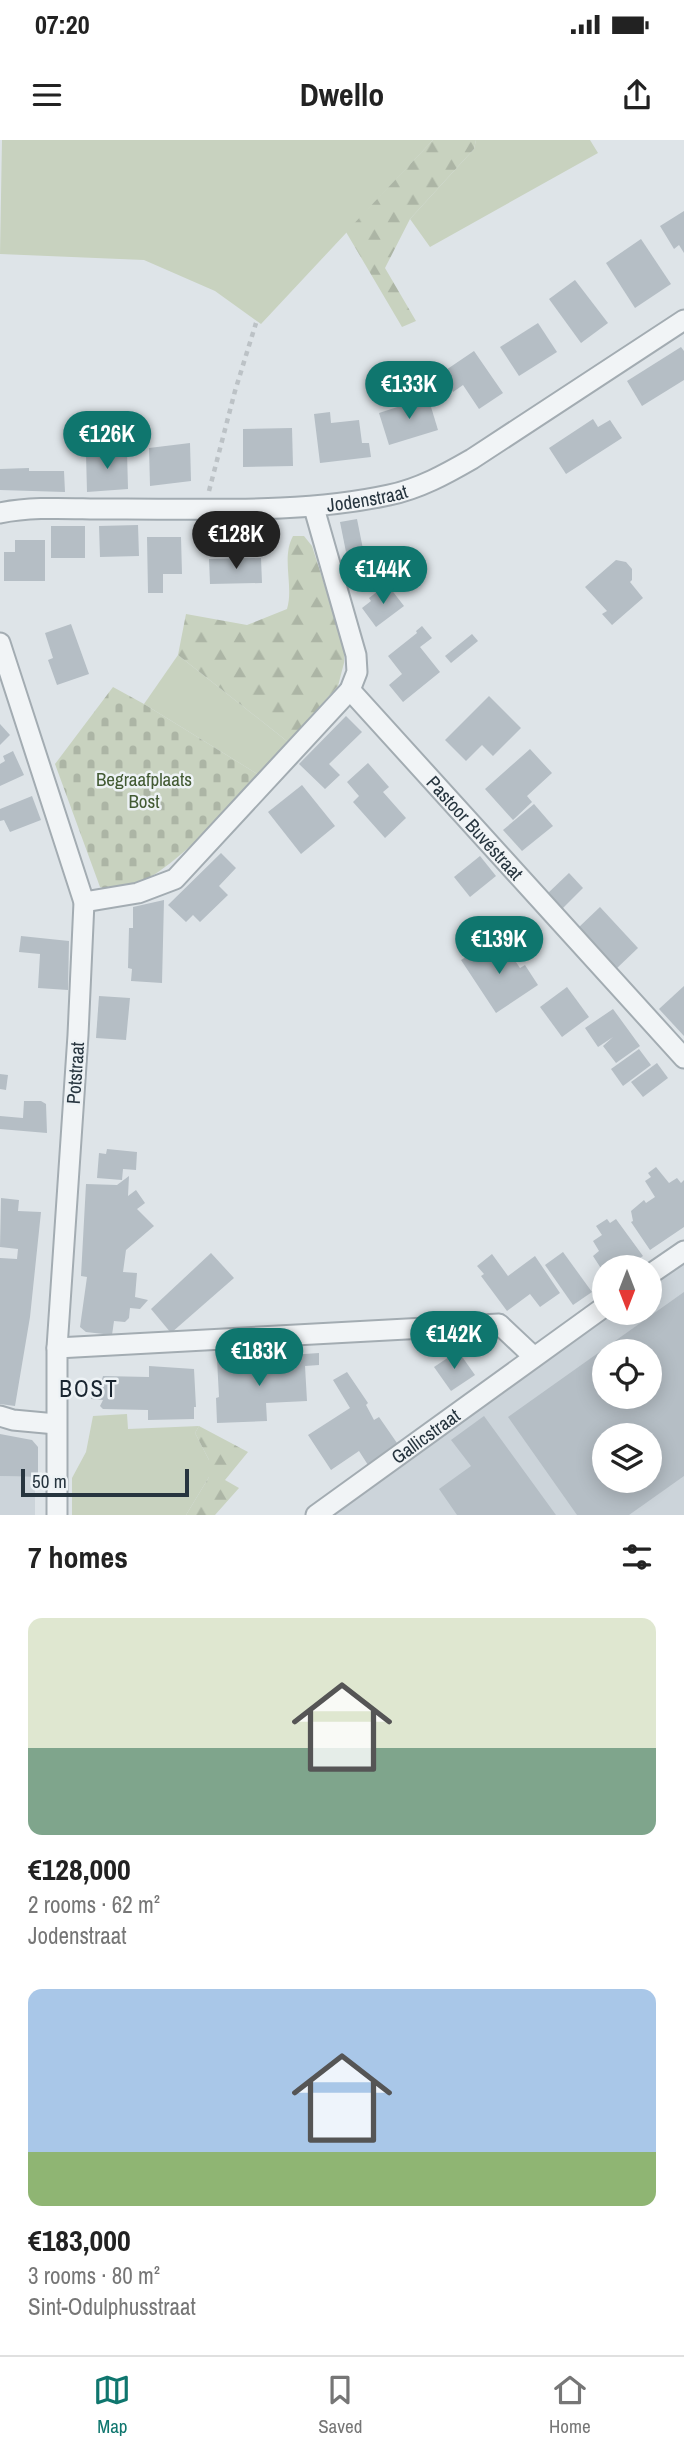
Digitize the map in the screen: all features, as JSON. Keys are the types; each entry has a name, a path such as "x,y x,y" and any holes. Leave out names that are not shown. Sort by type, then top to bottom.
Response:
{"street":[{"name":"Jodenstraat","path":"0,513 48,509 314,508 391,495 439,478 472,459 684,320"},
{"path":"84,902 138,893 175,878 350,690 357,672 356,655 314,508"},
{"name":"Potstraat","path":"0,643 84,902 57,1348 57,1515"},
{"name":"Pastoor Buvéstraat","path":"350,690 684,1059"},
{"path":"662,1266 684,1251"},
{"name":"Gallicstraat","path":"316,1515 592,1316"},
{"path":"57,1348 499,1324 534,1357"},
{"path":"0,1416 13,1420 56,1424"}],"path":[{"path":"204,508 256,323"}],"shaded area":[{"path":"684,1257 684,1515 333,1515 593,1325 662,1325 662,1273"},
{"path":"0,1476 35,1477 35,1515 0,1515"}],"green space":[{"path":"2,140 433,140 261,324 215,291 144,260 0,254"},
{"path":"433,140 476,140 474,149 410,219 385,268 416,321 402,327 346,232"},
{"path":"476,140 590,140 598,153 430,247 410,219 474,149"},
{"path":"293,536 304,536 312,546 345,649 338,686 288,742 178,655 186,614 247,625 287,609 288,553"},
{"path":"178,655 288,742 259,775 144,704"},
{"name":"Begraafplaats Bost","path":"113,687 259,775 186,850 139,883 118,890 100,887 55,764"},
{"path":"127,1414 128,1429 199,1426 195,1433 209,1460 209,1477 186,1515 72,1515 72,1478 86,1452 93,1416"},
{"path":"199,1426 248,1452 225,1480 239,1488 215,1515 186,1515 209,1477 209,1460 195,1433"}],"building":[{"path":"684,211 684,253 679,245 674,249 660,226"},
{"path":"641,239 671,284 635,308 606,263"},
{"path":"575,280 608,323 581,343 549,299"},
{"path":"538,323 557,352 519,376 500,347"},
{"path":"681,347 684,351 684,380 642,406 627,381"},
{"path":"474,351 503,393 479,409 463,385 453,392 440,374"},
{"path":"428,397 438,430 389,445 379,413"},
{"path":"330,412 331,423 359,420 362,443 369,443 371,457 320,463 314,414"},
{"path":"593,419 598,427 610,420 622,438 566,474 549,448"},
{"path":"292,428 293,466 243,467 243,429"},
{"path":"190,443 191,481 150,486 149,448"},
{"path":"107,451 127,451 128,489 87,492 86,454 107,454"},
{"path":"29,468 29,471 64,471 65,492 0,490 0,469"},
{"path":"357,519 363,549 346,552 340,522"},
{"path":"138,525 139,556 100,557 99,526"},
{"path":"51,526 85,526 85,558 51,558"},
{"path":"147,537 181,537 182,574 163,574 163,593 148,593"},
{"path":"15,540 45,540 45,581 4,581 4,552 15,552"},
{"path":"261,558 262,583 210,584 209,559"},
{"path":"616,560 626,562 632,569 630,582 643,598 612,625 602,614 607,611 585,587"},
{"path":"387,584 404,606 376,627 362,608 371,601 369,598"},
{"path":"71,624 89,674 57,685 48,660 53,658 45,633"},
{"path":"422,626 432,638 420,647 440,672 403,702 389,685 402,674 388,656"},
{"path":"472,634 478,641 451,663 445,656"},
{"path":"489,696 521,728 493,756 482,745 466,761 445,740"},
{"path":"346,716 362,732 329,764 340,775 325,789 299,764"},
{"path":"0,724 10,735 0,745"},
{"path":"530,749 552,773 527,796 532,802 513,820 485,789"},
{"path":"13,751 24,775 0,786 0,764 5,761 3,756"},
{"path":"368,763 389,787 383,792 406,818 385,838 353,802 359,796 347,782"},
{"path":"302,785 335,826 301,854 268,812"},
{"path":"32,796 41,820 10,832 4,820 0,821 0,809"},
{"path":"534,804 553,826 522,851 503,830"},
{"path":"221,853 236,868 219,886 228,895 200,922 193,915 186,922 168,905"},
{"path":"480,856 496,876 470,897 454,877"},
{"path":"569,873 583,888 561,910 546,895"},
{"path":"164,900 162,983 131,981 132,969 128,968 129,928 133,928 133,907"},
{"path":"600,907 638,948 616,969 578,928"},
{"path":"21,936 69,941 68,990 38,988 40,954 19,952"},
{"path":"501,940 520,968 525,965 538,985 496,1013 461,960 474,952 477,956"},
{"path":"684,986 684,1036 659,1009"},
{"path":"567,987 589,1017 562,1037 540,1007"},
{"path":"99,996 130,998 126,1040 96,1038"},
{"path":"613,1009 640,1046 616,1063 603,1046 613,1037 598,1047 585,1028"},
{"path":"639,1049 651,1065 623,1086 611,1069"},
{"path":"657,1063 668,1078 643,1097 631,1082"},
{"path":"0,1074 8,1075 6,1090 0,1089"},
{"path":"24,1101 41,1101 46,1104 47,1133 0,1129 0,1116 23,1118"},
{"path":"107,1149 137,1152 136,1170 123,1169 122,1180 97,1178 99,1153 106,1154"},
{"path":"656,1167 669,1183 677,1178 681,1183 684,1180 684,1227 650,1250 631,1222 631,1211 644,1200 646,1203 655,1197 645,1181 651,1177 648,1173"},
{"path":"129,1176 128,1196 136,1190 145,1203 137,1209 154,1226 126,1250 123,1272 137,1273 135,1297 148,1300 140,1309 130,1308 129,1318 125,1322 114,1321 112,1335 86,1332 80,1327 87,1277 81,1276 86,1184 117,1185"},
{"path":"1,1198 19,1200 18,1211 41,1212 30,1317 15,1406 0,1404 0,1258 17,1259 18,1249 0,1247"},
{"path":"607,1219 610,1223 616,1219 642,1255 594,1255 599,1251 593,1241 602,1235 596,1226"},
{"path":"563,1252 592,1292 573,1305 545,1265"},
{"path":"211,1253 234,1278 171,1333 151,1309"},
{"path":"492,1254 508,1276 535,1256 560,1293 540,1307 530,1294 507,1311 481,1276 484,1274 477,1266"},
{"path":"684,1292 684,1476 662,1492 662,1423 592,1423 592,1493 660,1493 629,1515 577,1515 508,1417 592,1357 592,1409 662,1409 662,1339 618,1339 638,1325 662,1325 662,1308"},
{"path":"458,1351 475,1375 451,1391 434,1367"},
{"path":"319,1353 319,1365 305,1366 307,1401 266,1403 267,1421 217,1423 217,1359 241,1358 242,1369 289,1366 289,1355"},
{"path":"149,1366 194,1369 194,1419 148,1420 148,1410 103,1409 100,1406 103,1400 91,1399 91,1385 103,1385 103,1376 149,1377"},
{"path":"347,1372 368,1403 366,1405 374,1420 379,1417 397,1443 368,1465 359,1451 331,1470 308,1435 350,1408 333,1380"},
{"path":"484,1416 556,1515 457,1515 439,1489 471,1466 451,1440"},
{"path":"0,1434 32,1440 38,1447 38,1477 0,1476"}],"district":[{"name":"BOST","path":"89,1389"}]}
